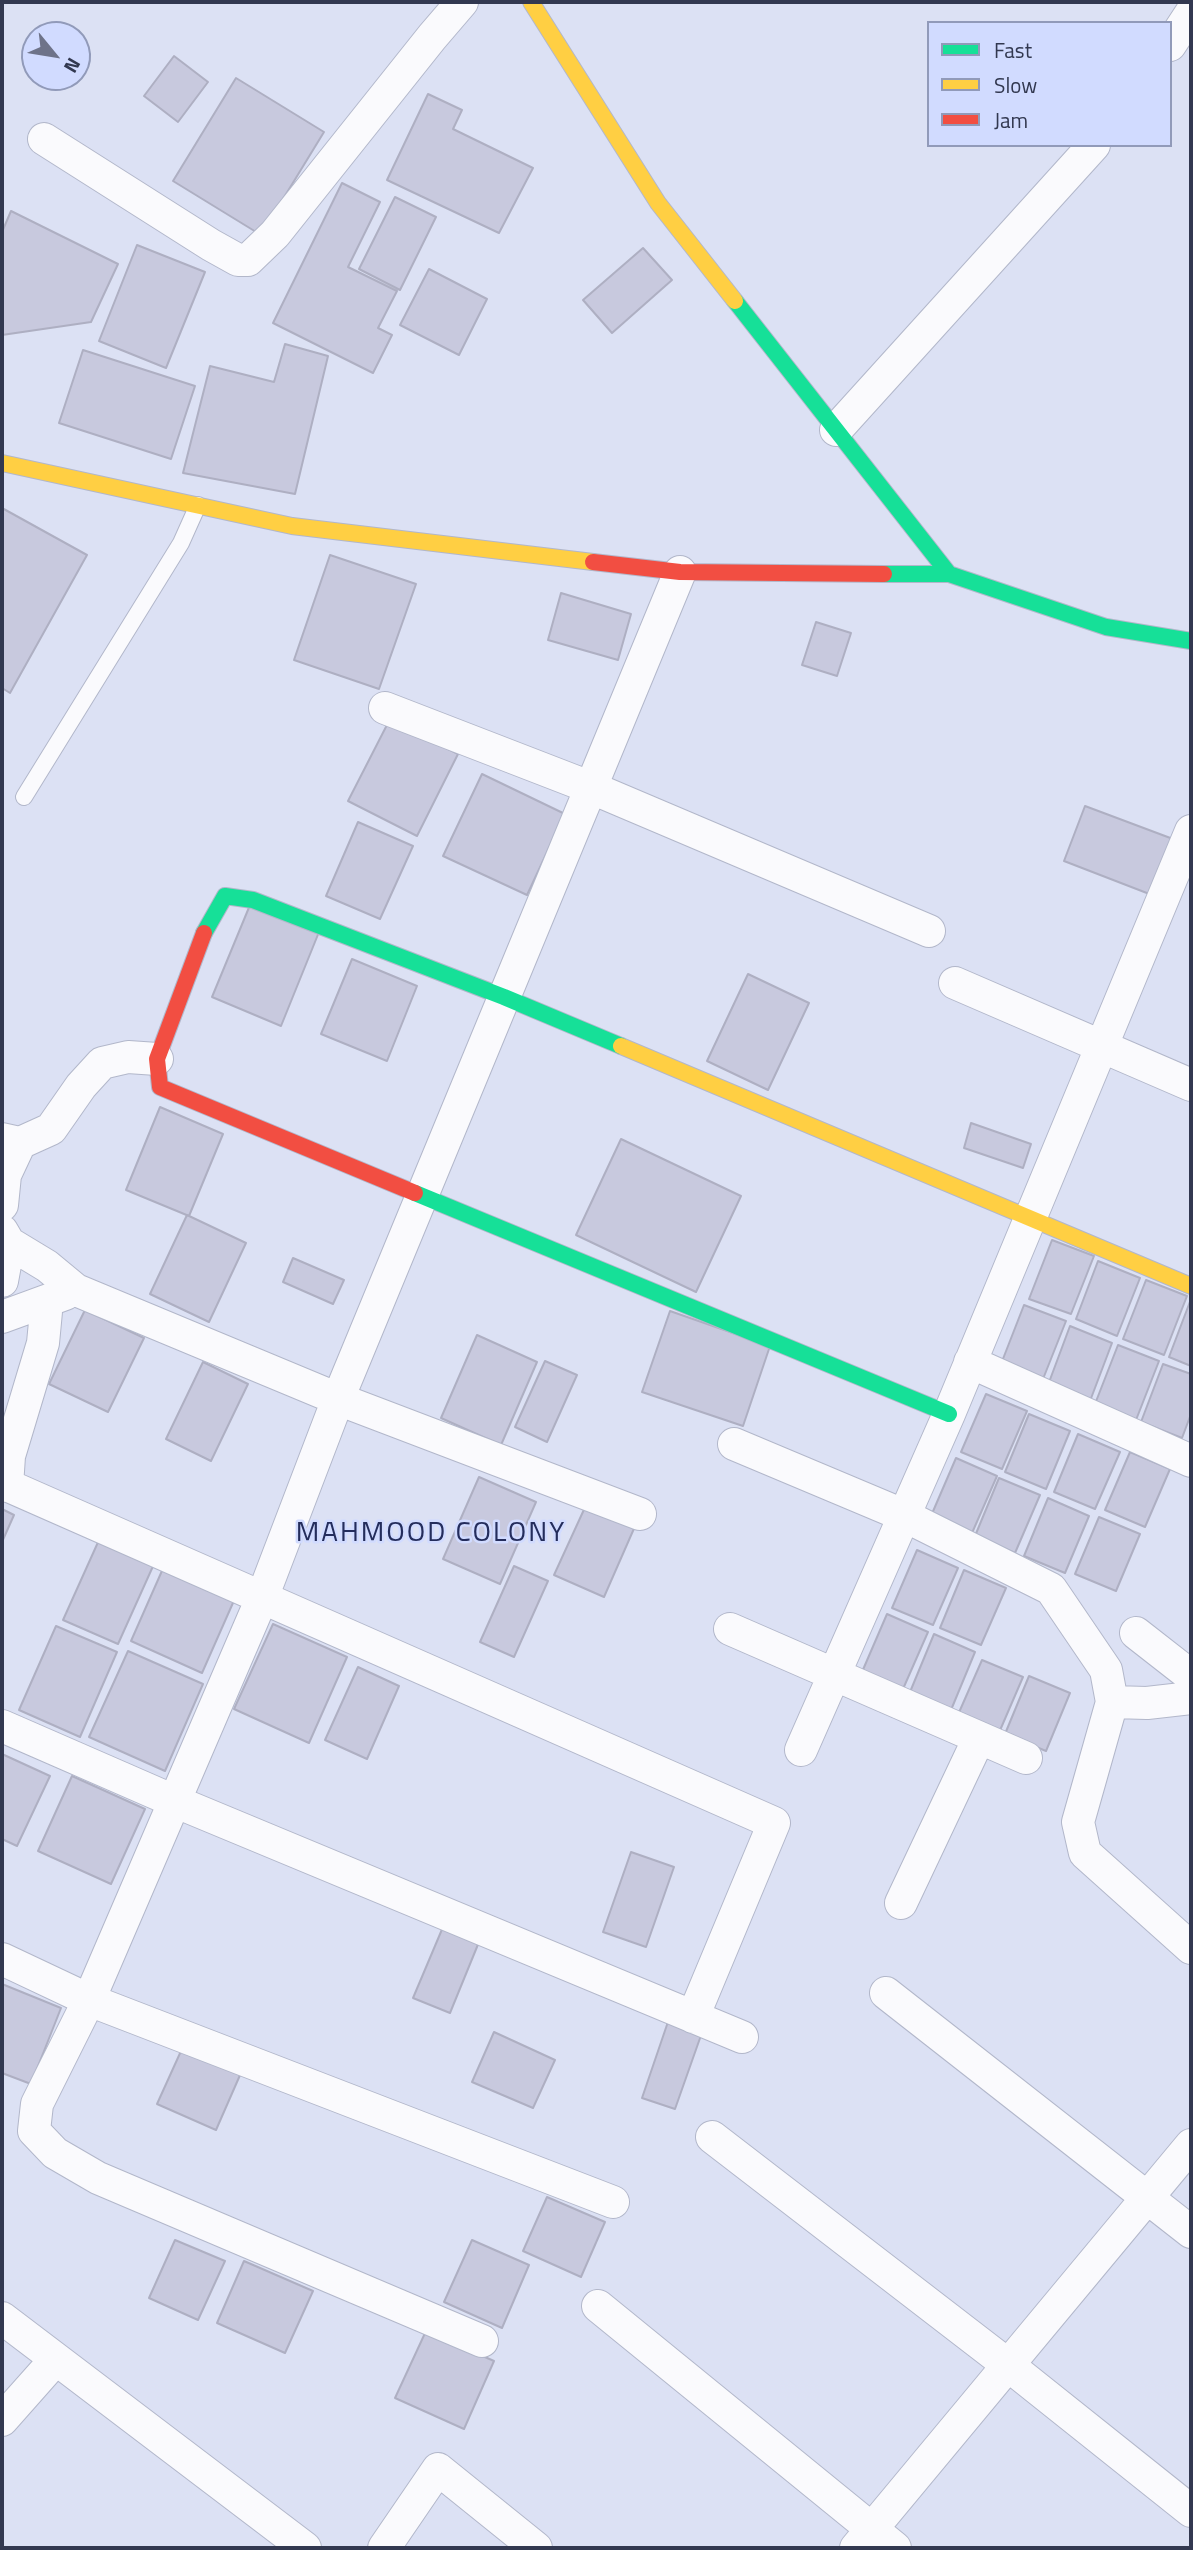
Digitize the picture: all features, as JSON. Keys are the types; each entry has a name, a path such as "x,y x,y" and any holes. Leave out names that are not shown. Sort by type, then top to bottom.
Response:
{"street":[{"path":"44,139 211,245 239,260 248,260 275,234 463,2"},
{"path":"531,2 658,202 949,574"},
{"path":"1172,42 1191,13"},
{"path":"836,430 1092,147"},
{"path":"2,463 292,526 680,572 949,574 1106,627 1191,641"},
{"path":"482,2342 98,2178 55,2153 34,2132 37,2104 89,2000 262,1598 338,1399 680,572"},
{"path":"385,708 592,788 929,931"},
{"path":"801,1750 949,1414 1191,831"},
{"path":"949,1414 160,1087 157,1059 207,925 225,896 253,901 504,997 1191,1286"},
{"path":"955,983 1191,1085"},
{"path":"2,1205 11,1141 51,1129 81,1086 102,1063 128,1057 157,1059"},
{"path":"2,1281 5,1237"},
{"path":"5,1237 47,1266 61,1295 43,1343 9,1456 4,1484 774,1823 693,2017"},
{"path":"2,1317 61,1295 640,1514"},
{"path":"970,1362 1191,1461"},
{"path":"734,1444 903,1515 1051,1589 1106,1670 1112,1702 1078,1822 1085,1853 1191,1948"},
{"path":"730,1629 1026,1758"},
{"path":"1136,1633 1191,1676"},
{"path":"1112,1702 1147,1703 1191,1698"},
{"path":"2,1726 174,1801 742,2037"},
{"path":"901,1903 979,1738"},
{"path":"2,1959 89,2000 613,2202"},
{"path":"886,1993 1191,2232"},
{"path":"712,2137 1008,2365 1191,2511"},
{"path":"598,2306 874,2542 1008,2365 1191,2145"},
{"path":"2,2318 305,2548"},
{"path":"2,2420 56,2359"},
{"path":"384,2548 438,2469 536,2548"}],"lane":[{"path":"24,797 181,543 198,505"}],"building":[{"path":"174,56 208,82 178,122 144,96"},
{"path":"236,78 324,132 261,235 173,181"},
{"path":"428,94 462,110 453,129 533,168 499,233 387,180"},
{"path":"342,183 380,202 348,267 397,291 378,328 392,335 373,373 273,323"},
{"path":"395,197 436,217 400,290 359,269"},
{"path":"11,211 118,264 91,322 2,335 2,232"},
{"path":"137,245 205,272 166,368 99,341"},
{"path":"643,248 672,280 612,333 583,300"},
{"path":"429,269 487,299 459,355 400,325"},
{"path":"285,344 328,356 295,494 183,473 210,366 274,382"},
{"path":"83,350 195,386 171,459 59,423"},
{"path":"2,508 87,555 10,693 2,688"},
{"path":"330,555 416,584 379,689 294,660"},
{"path":"561,593 631,614 618,660 548,640"},
{"path":"816,622 851,633 837,676 802,665"},
{"path":"390,719 458,754 417,836 348,801"},
{"path":"482,774 565,814 527,895 443,856"},
{"path":"1085,806 1173,839 1152,895 1064,861"},
{"path":"358,822 413,846 380,919 326,896"},
{"path":"250,905 319,932 281,1026 212,997"},
{"path":"352,959 417,986 387,1061 321,1034"},
{"path":"748,974 809,1003 768,1090 707,1061"},
{"path":"160,1107 223,1134 189,1216 126,1190"},
{"path":"971,1123 1031,1144 1023,1168 964,1148"},
{"path":"621,1139 741,1196 696,1292 576,1235"},
{"path":"187,1215 246,1243 209,1322 150,1294"},
{"path":"1052,1240 1094,1256 1071,1314 1029,1299"},
{"path":"293,1258 344,1280 333,1304 283,1282"},
{"path":"1098,1261 1140,1278 1117,1336 1076,1319"},
{"path":"1146,1280 1187,1296 1164,1355 1123,1339"},
{"path":"1191,1299 1191,1366 1169,1357"},
{"path":"1024,1305 1066,1321 1043,1379 1001,1364"},
{"path":"85,1310 144,1338 108,1412 49,1384"},
{"path":"670,1311 770,1346 743,1426 642,1392"},
{"path":"1070,1326 1112,1343 1090,1401 1048,1385"},
{"path":"477,1335 537,1362 501,1445 441,1418"},
{"path":"1118,1345 1159,1361 1136,1420 1095,1404"},
{"path":"545,1361 577,1375 547,1442 515,1427"},
{"path":"203,1362 248,1384 211,1461 166,1439"},
{"path":"1163,1364 1191,1374 1191,1414 1182,1438 1141,1422"},
{"path":"986,1394 1027,1411 1002,1469 961,1452"},
{"path":"1029,1414 1070,1431 1046,1489 1005,1472"},
{"path":"1078,1434 1120,1452 1095,1509 1054,1492"},
{"path":"1130,1452 1170,1469 1145,1527 1105,1510"},
{"path":"956,1458 997,1476 972,1533 931,1516"},
{"path":"479,1477 536,1502 500,1584 443,1559"},
{"path":"999,1478 1040,1495 1015,1553 975,1536"},
{"path":"1048,1498 1089,1516 1065,1573 1024,1556"},
{"path":"587,1503 636,1524 604,1597 554,1575"},
{"path":"2,1509 14,1515 2,1542"},
{"path":"1099,1517 1140,1534 1116,1591 1075,1574"},
{"path":"99,1540 154,1564 118,1644 63,1620"},
{"path":"917,1550 958,1568 933,1625 892,1608"},
{"path":"165,1564 236,1596 202,1673 131,1641"},
{"path":"514,1566 548,1581 514,1657 480,1642"},
{"path":"964,1570 1006,1588 981,1645 940,1628"},
{"path":"887,1614 928,1632 903,1689 862,1672"},
{"path":"273,1624 347,1657 309,1743 234,1709"},
{"path":"56,1626 117,1652 80,1737 19,1710"},
{"path":"934,1634 975,1652 951,1710 910,1692"},
{"path":"128,1651 203,1684 165,1771 89,1737"},
{"path":"982,1660 1023,1677 998,1735 957,1717"},
{"path":"358,1667 399,1686 367,1759 325,1740"},
{"path":"1029,1676 1070,1693 1046,1751 1005,1734"},
{"path":"2,1754 50,1776 17,1846 2,1839"},
{"path":"72,1776 145,1809 111,1884 38,1851"},
{"path":"631,1852 674,1867 646,1947 603,1932"},
{"path":"443,1927 479,1942 450,2013 413,1998"},
{"path":"2,1984 61,2008 31,2084 2,2073"},
{"path":"671,2013 705,2024 675,2109 642,2098"},
{"path":"494,2032 555,2060 533,2108 472,2082"},
{"path":"186,2040 244,2066 216,2130 157,2104"},
{"path":"547,2197 605,2222 581,2277 523,2251"},
{"path":"175,2240 225,2261 198,2320 149,2298"},
{"path":"472,2240 529,2265 502,2328 444,2302"},
{"path":"244,2261 313,2291 285,2353 217,2323"},
{"path":"426,2331 494,2361 464,2429 395,2398"}],"traffic: fast":[{"path":"735,301 949,574"},
{"path":"884,574 949,574 1106,627 1191,641"},
{"path":"204,933 225,896 253,900 504,997 621,1046"},
{"path":"415,1193 949,1414"}],"traffic: slow":[{"path":"531,2 658,203 735,301"},
{"path":"2,463 292,526 593,562"},
{"path":"621,1046 1191,1286"}],"traffic: jam":[{"path":"593,562 680,572 884,574"},
{"path":"204,933 157,1059 160,1087 415,1193"}],"district":[{"name":"MAHMOOD COLONY","path":"431,1534"}]}
